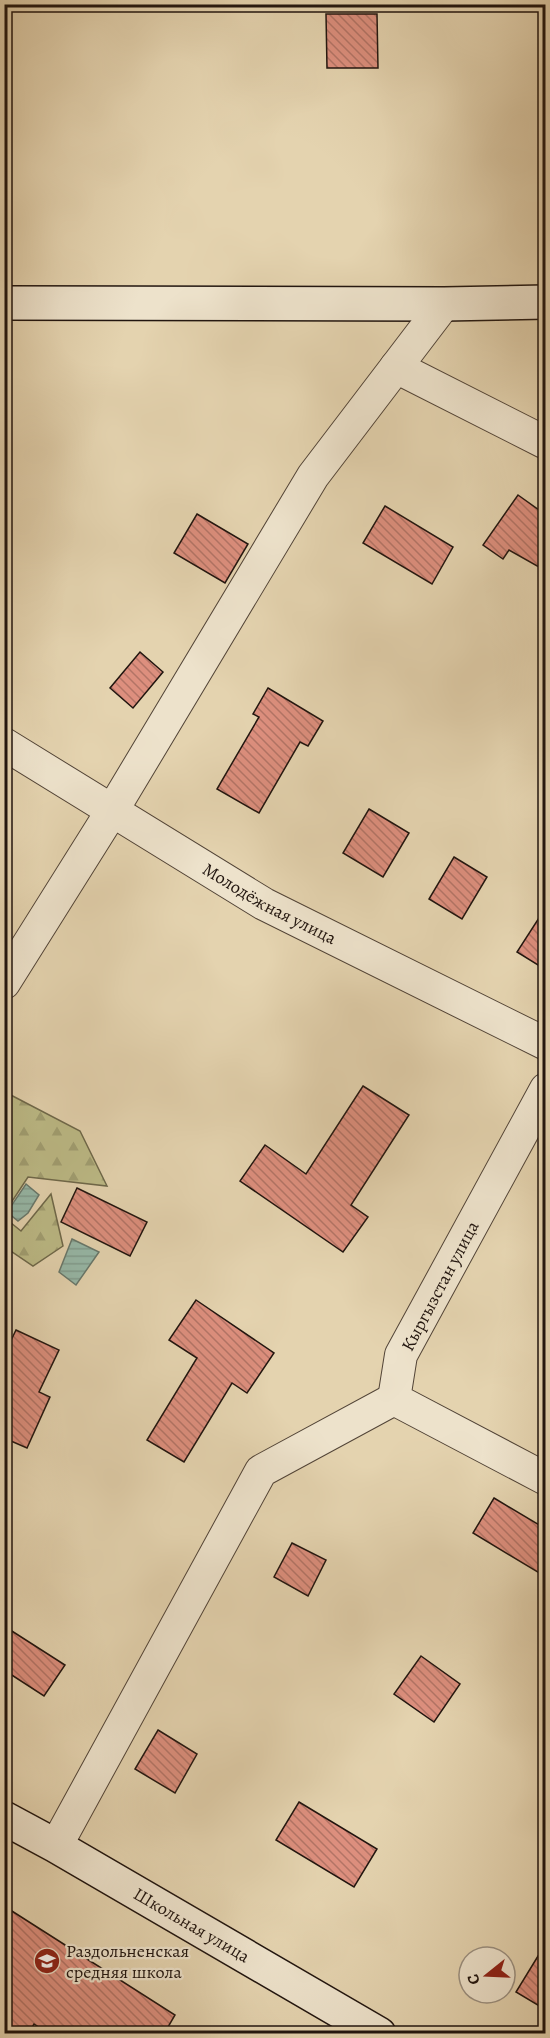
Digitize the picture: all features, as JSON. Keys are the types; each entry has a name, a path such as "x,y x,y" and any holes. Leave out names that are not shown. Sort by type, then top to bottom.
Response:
{"street":[{"path":"4,303 444,304 546,302"},
{"path":"4,983 112,811 313,476 444,304"},
{"path":"396,367 545,440"},
{"name":"Молодёжная улица","path":"4,744 264,904 546,1044"},
{"name":"Кыргызстан улица","path":"394,1399 402,1355 546,1089"},
{"path":"56,1846 261,1471 394,1399 546,1479"},
{"name":"Школьная улица","path":"4,1818 379,2034"}],"green space":[{"path":"5,1092 80,1131 107,1186 28,1177 5,1212"},
{"path":"51,1194 63,1246 33,1266 5,1247 5,1218 21,1231"}],"shaded area":[{"path":"26,1184 39,1195 28,1213 18,1221 7,1212"},
{"path":"72,1239 99,1252 76,1285 59,1272"}],"building":[{"path":"326,14 377,14 378,68 327,68"},
{"path":"518,495 546,515 546,571 509,550 503,559 483,545"},
{"path":"385,506 453,547 432,584 363,543"},
{"path":"197,514 248,544 225,583 174,553"},
{"path":"140,652 163,672 133,708 110,688"},
{"path":"268,688 323,721 308,746 300,742 259,813 217,789 259,717 253,714"},
{"path":"369,809 409,833 383,877 343,853"},
{"path":"454,857 487,877 462,919 429,899"},
{"path":"546,907 546,970 517,952"},
{"path":"363,1086 409,1115 351,1205 368,1217 343,1252 240,1181 265,1145 306,1174"},
{"path":"77,1188 147,1222 130,1256 61,1222"},
{"path":"196,1300 274,1353 247,1393 232,1383 184,1462 147,1440 197,1358 169,1340"},
{"path":"16,1330 59,1350 39,1392 50,1397 27,1448 4,1438 4,1355"},
{"path":"494,1498 546,1529 546,1577 473,1533"},
{"path":"292,1543 326,1560 308,1596 274,1577"},
{"path":"4,1626 65,1665 44,1696 4,1670"},
{"path":"421,1656 460,1684 434,1722 394,1694"},
{"path":"158,1730 197,1754 175,1793 135,1769"},
{"path":"299,1802 377,1849 354,1887 276,1840"},
{"name":"Раздольненская средняя школа","path":"4,1906 175,2015 164,2034 49,2034 34,2024 28,2034 4,2034"},
{"path":"546,1943 546,2010 517,1993"}],"place":[{"name":"Раздольненская средняя школа","path":"47,1961"}]}
